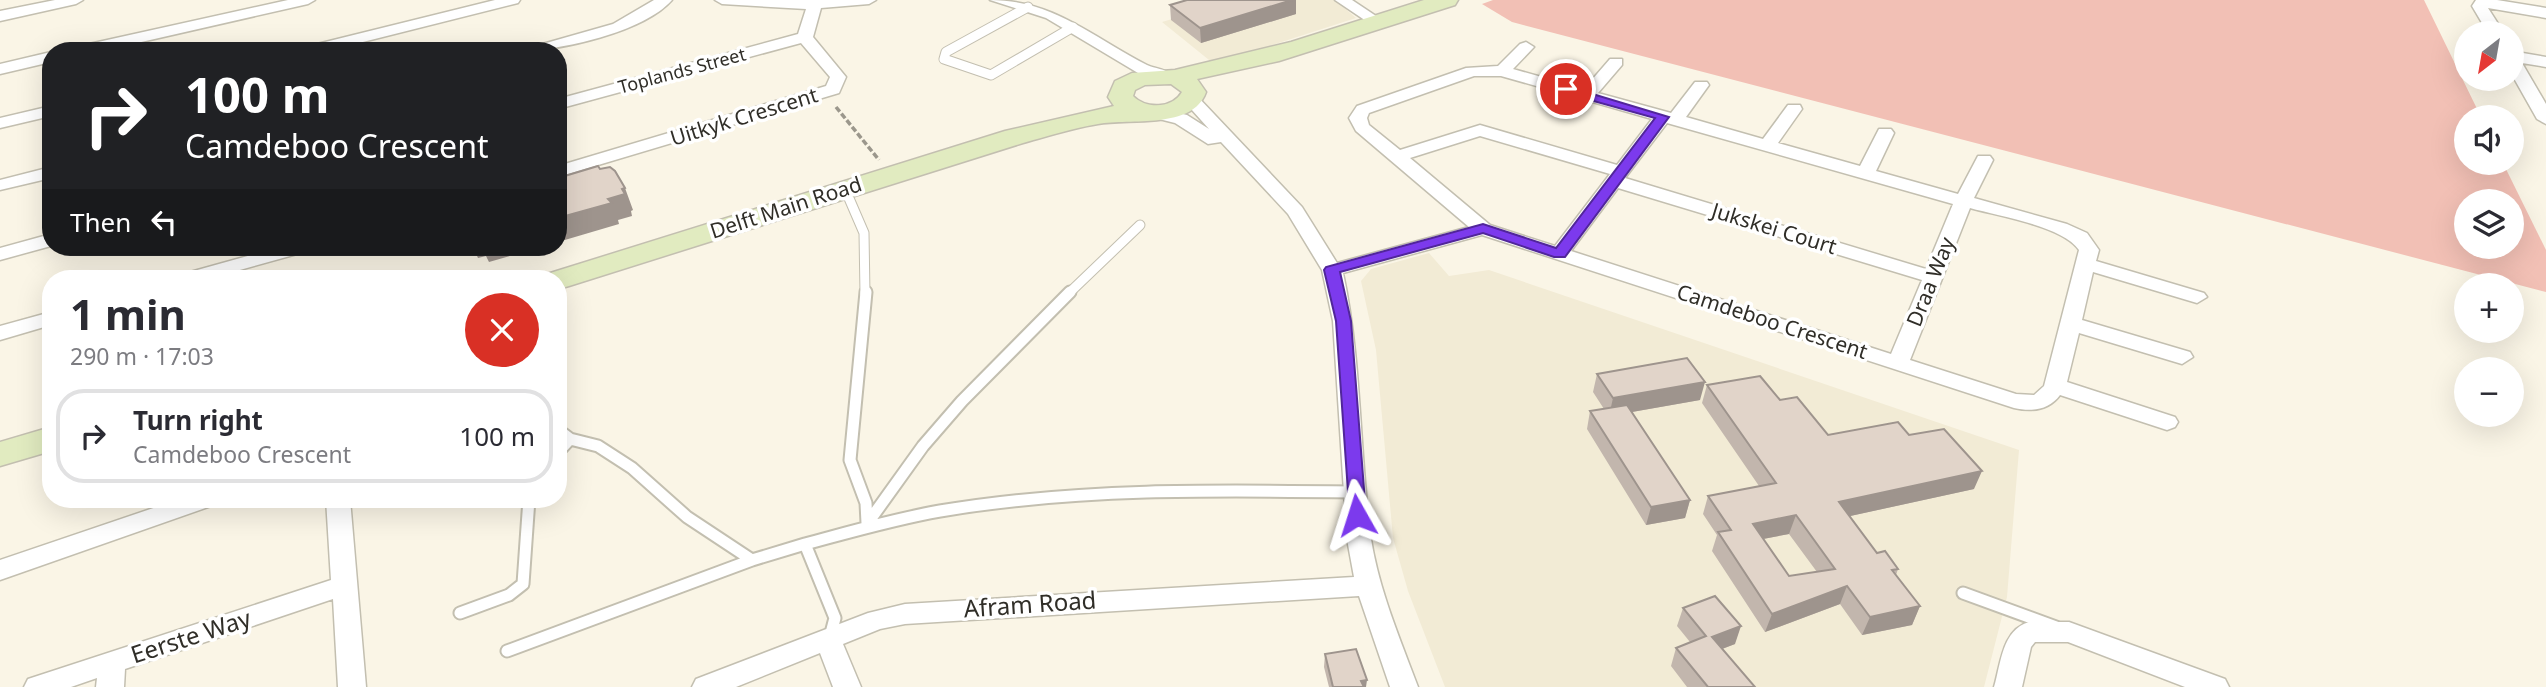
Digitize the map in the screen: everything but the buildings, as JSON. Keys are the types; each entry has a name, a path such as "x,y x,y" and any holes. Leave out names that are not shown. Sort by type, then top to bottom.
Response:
{"street":[{"path":"0,16 76,0"},
{"path":"120,42 308,0"},
{"path":"339,42 462,7 513,0"},
{"path":"560,42 618,27 665,0"},
{"path":"722,0 814,4 869,0"},
{"path":"997,0 1032,3 1143,70 1188,83 1192,98 1295,212 1332,270 1343,321 1354,492 1368,586 1404,687"},
{"path":"1342,0 1377,22"},
{"path":"1169,76 1290,49 1447,0"},
{"path":"2489,21 2480,6 2482,2 2546,13"},
{"path":"805,37 814,4"},
{"path":"1077,29 1119,72 1122,102 1189,123 1248,163"},
{"name":"Toplands Street","path":"567,102 805,37"},
{"name":"Uitkyk Crescent","path":"567,169 827,92 836,85 838,77 805,37"},
{"path":"1502,71 1526,47"},
{"path":"1192,98 1211,81 1290,49"},
{"path":"0,69 42,59"},
{"path":"2524,59 2546,62"},
{"path":"1587,96 1616,62"},
{"name":"Camdeboo Crescent","path":"2055,386 2049,397 2043,401 2027,404 1483,229 1362,127 1358,118 1363,110 1472,71 1502,71 2075,234 2088,246 2087,264"},
{"name":"Delft Main Road","path":"1014,137 1122,90 1140,78 1169,76"},
{"path":"2524,80 2546,119"},
{"path":"1560,253 1618,176 1700,85"},
{"name":"Delft Main Road","path":"567,277 1014,137 1097,116 1177,109 1192,98"},
{"path":"1766,147 1794,109"},
{"path":"0,123 42,113"},
{"name":"Jukskei Court","path":"1398,156 1480,130 1933,277"},
{"path":"1865,174 1885,133"},
{"path":"1963,202 1984,160"},
{"path":"0,185 42,174"},
{"name":"Draa Way","path":"1898,363 1963,202"},
{"path":"1332,270 1483,229"},
{"path":"0,254 42,242"},
{"path":"219,270 269,256"},
{"path":"2167,422 2055,386 2070,323 2087,264 2197,297"},
{"path":"0,333 42,321"},
{"path":"2070,323 2182,358"},
{"path":"0,454 42,442"},
{"path":"0,570 180,508"},
{"path":"339,508 352,687"},
{"name":"Eerste Way","path":"38,687 111,675 343,586"},
{"name":"Afram Road","path":"706,687 877,620 905,614 1368,586"},
{"path":"2008,687 2019,643 2036,630 2068,632 2215,687"},
{"path":"828,639 847,687"}],"lane":[{"path":"1032,3 946,52 944,59 991,75 1077,29"},
{"path":"845,189 864,233 867,263 863,344 850,460 851,470 868,502 867,524"},
{"path":"867,524 923,446 962,401 1016,343 1140,225"},
{"path":"567,437 598,446 632,468 687,517 752,560"},
{"path":"567,442 570,439"},
{"path":"507,651 752,560 867,524 1051,496 1189,489 1354,492"},
{"path":"460,613 509,595 523,584 528,508"},
{"path":"805,544 835,618 828,639"},
{"path":"1963,593 2068,632"}],"path":[{"path":"829,98 880,162"}],"shaded area":[{"path":"1236,0 1335,0 1356,18 1214,64 1162,22"},
{"path":"1493,0 2424,0 2454,62 2454,91 2468,91 2475,105 2454,105 2454,175 2509,175 2516,189 2454,189 2454,259 2524,259 2524,205 2546,250 2546,292 2524,286 2524,273 2473,273 1512,22 1482,4"},
{"path":"1429,253 1449,276 1489,270 2019,450 2007,597 1984,687 1445,687 1408,591 1393,538 1376,350 1361,281 1371,269"}],"route":[{"path":"1357,515 1343,321 1332,270 1483,229 1560,253 1663,117 1566,89"}]}
